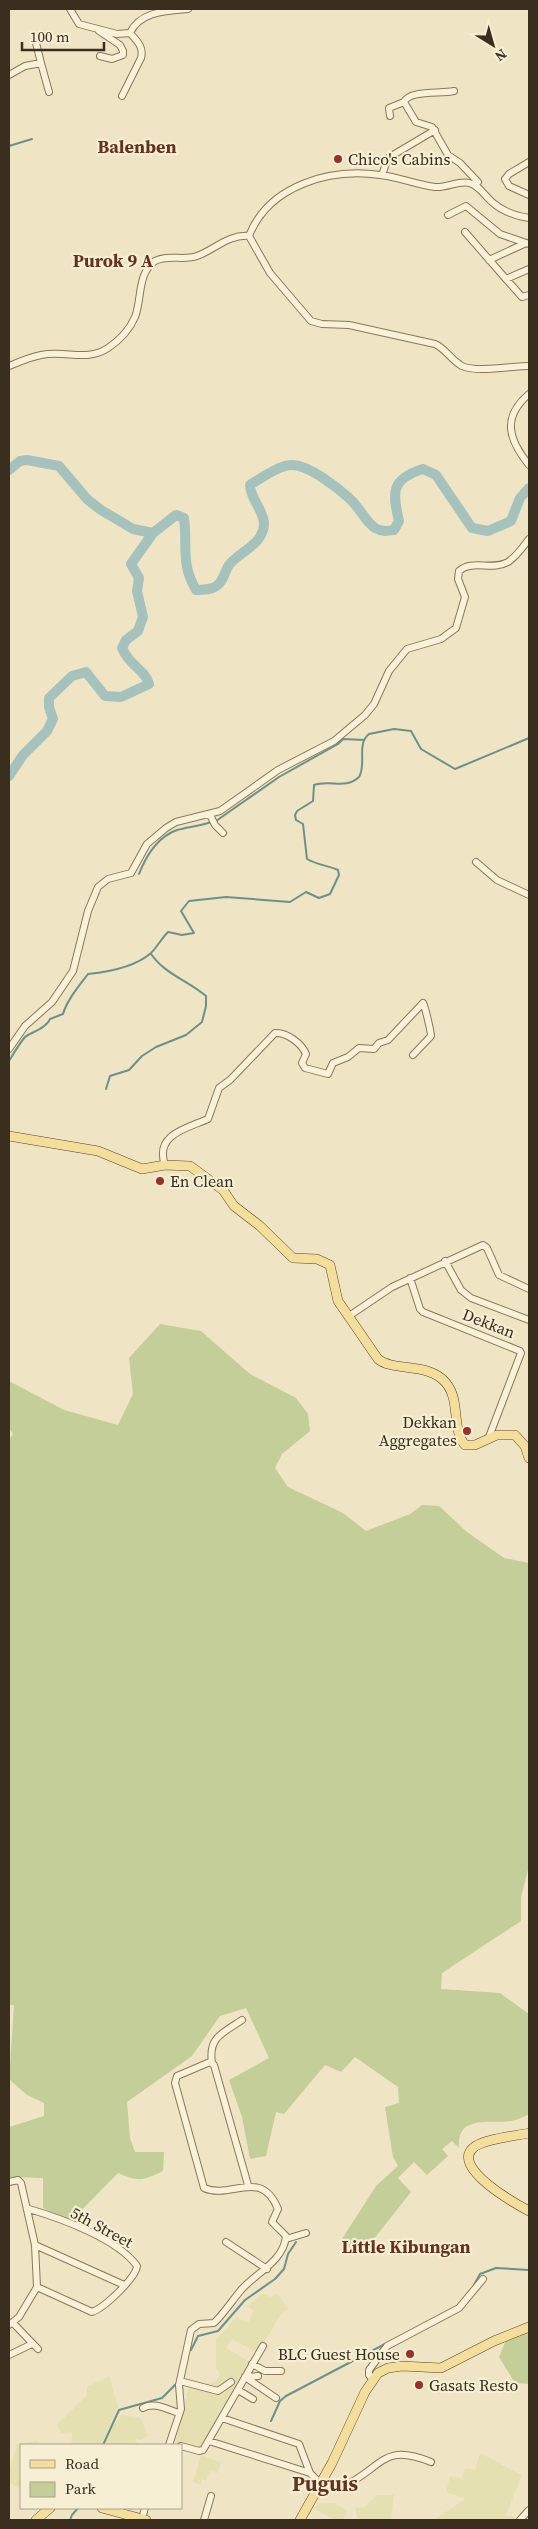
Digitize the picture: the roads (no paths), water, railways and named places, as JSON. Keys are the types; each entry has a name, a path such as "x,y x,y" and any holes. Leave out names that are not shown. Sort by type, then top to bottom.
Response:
{"main road":[{"path":"9,1136 98,1151 142,1169 165,1165 190,1166 223,1190 234,1206 260,1226 293,1258 317,1259 332,1267 338,1301 381,1362 424,1370 440,1378 448,1385 456,1410 459,1434 465,1446 475,1445 489,1437 515,1435 525,1446 529,1458"},
{"path":"529,2133 476,2146 469,2153 472,2168 482,2180 500,2194 529,2211"},
{"path":"300,2520 378,2373 388,2368 442,2368 494,2341 529,2327"},
{"path":"38,2520 49,2509"},
{"path":"105,2509 128,2518 144,2520"}],"street":[{"path":"70,9 79,24 117,34 130,33"},
{"path":"130,33 138,21 151,15 165,11 188,9"},
{"path":"98,30 120,45 123,51 123,55 118,58 100,56"},
{"path":"122,96 143,54 139,44 130,33"},
{"path":"36,43 49,92"},
{"path":"9,76 25,66 41,63"},
{"path":"390,116 390,108 404,102 409,95 438,94 454,90"},
{"path":"404,102 418,123 429,125 434,130 448,155 460,163 478,182"},
{"path":"382,175 388,158 434,130"},
{"path":"529,162 509,174 505,179 508,186 529,195"},
{"path":"249,236 264,210 301,183 323,177 382,175 437,187 467,182 480,189 503,210 529,218"},
{"path":"448,215 466,206 500,234 527,244"},
{"path":"465,232 522,298 529,295"},
{"path":"9,366 40,355 64,352 90,357 102,352 122,338 134,319 142,284 149,267 160,259 185,259 197,256 226,240 249,236"},
{"path":"249,236 270,273 311,321 322,324 349,325 434,344 468,368 529,366"},
{"path":"489,260 527,244"},
{"path":"506,279 529,269"},
{"path":"529,394 513,410 510,422 513,438 529,465"},
{"path":"9,1049 25,1026 52,1002 73,971 88,911 98,887 108,880 131,873 146,844 166,828 176,822 212,819 278,770 334,740 365,715 374,704 389,671 407,649 441,639 456,628 465,597 458,579 459,571 471,565 489,566 506,563 529,539"},
{"path":"212,819 223,833"},
{"path":"476,862 497,880 529,895"},
{"path":"165,1165 164,1149 169,1138 178,1130 208,1119 219,1088 230,1080 275,1033 280,1033 301,1045 306,1054 302,1063 305,1068 328,1074 333,1063 348,1057 359,1048 374,1049 380,1043 388,1040 423,1003 431,1036 414,1055"},
{"path":"349,1316 392,1287 482,1245 486,1248 499,1275 529,1289"},
{"path":"445,1261 461,1290 471,1298 529,1320"},
{"name":"Dekkan","path":"410,1278 420,1309 424,1312 521,1353 489,1437"},
{"path":"242,2020 213,2042 210,2050 212,2063 248,2185"},
{"path":"212,2063 202,2064 177,2076 175,2080 204,2188 214,2192 248,2185 272,2197 278,2209 272,2222 286,2236 286,2239"},
{"path":"9,2182 18,2180 21,2183 29,2209 35,2245 37,2286 11,2324 38,2349"},
{"name":"5th Street","path":"29,2209 48,2215 93,2235 133,2259 137,2266 137,2271 124,2285"},
{"path":"286,2239 292,2239 306,2233"},
{"path":"170,2444 180,2413 180,2381 191,2330 199,2324 214,2323 242,2290 267,2269 286,2239"},
{"path":"226,2242 267,2269"},
{"path":"35,2245 124,2285 101,2307 92,2312 37,2286"},
{"path":"373,2380 369,2375 369,2370 387,2346 450,2315 459,2308 483,2279"},
{"path":"9,2355 32,2344"},
{"path":"182,2446 200,2451 209,2441 264,2346"},
{"path":"252,2364 265,2371 281,2371"},
{"path":"245,2377 258,2376"},
{"path":"245,2377 276,2398"},
{"path":"180,2381 218,2390 230,2382"},
{"path":"238,2390 253,2399"},
{"path":"230,2402 240,2403"},
{"path":"142,2408 154,2405 180,2413"},
{"path":"222,2418 270,2433 300,2445 310,2473 318,2487 347,2484 378,2462 395,2455 411,2455 431,2462"},
{"path":"209,2441 310,2473"},
{"path":"204,2520 211,2496"},
{"path":"520,2520 529,2510"}],"waterway":[{"path":"9,146 32,139"},
{"path":"9,470 20,461 27,460 59,466 87,499 101,510 133,529 153,533"},
{"path":"9,776 23,755 47,731 53,719 49,707 49,698 72,676 86,672 105,696 121,697 149,684 144,675 129,660 122,648 126,640 138,631 143,617 137,591 139,578 131,564 153,533 176,515 184,518 186,563 191,580 196,590 203,590 218,585 229,565 260,537 264,524 250,485 281,467 298,466 314,472 350,499 372,525 384,531 394,530 399,521 395,502 396,488 399,482 412,473 423,469 436,475 472,528 488,531 511,521 520,498 529,488"},
{"path":"9,1061 25,1037 41,1028 50,1019 63,1014 70,998 88,974 113,970 145,958 168,932 182,935 194,933 181,911 189,901 226,897 290,902 306,892 319,898 330,894 339,875 338,870 307,859 303,824 296,820 295,815 297,811 313,801 314,785 320,783 343,784 354,781 359,777 362,766 363,743 369,734 394,729 411,731 421,749 455,769 529,738"},
{"path":"216,821 279,777 338,744 343,739 364,740"},
{"path":"139,874 153,848 164,837 177,830 211,822"},
{"path":"106,1089 110,1076 129,1070 142,1056 156,1047 186,1035 202,1022 206,1006 206,996 163,967 151,954"},
{"path":"191,2350 198,2336 218,2331 245,2300 275,2279 284,2269 288,2254 296,2242"},
{"path":"474,2285 480,2274 496,2268 529,2270"},
{"path":"271,2421 280,2401 286,2396 385,2344"},
{"path":"103,2444 119,2410 162,2398 177,2383"},
{"path":"70,2520 77,2509"}],"place":[{"name":"Chico's Cabins","path":"338,159"},
{"name":"En Clean","path":"160,1181"},
{"name":"Dekkan Aggregates","path":"467,1431"},
{"name":"BLC Guest House","path":"410,2354"},
{"name":"Gasats Resto","path":"419,2385"}],"district":[{"name":"Balenben","path":"137,146"},
{"name":"Purok 9 A","path":"113,260"},
{"name":"Little Kibungan","path":"406,2246"},
{"name":"Puguis","path":"325,2483"}]}
